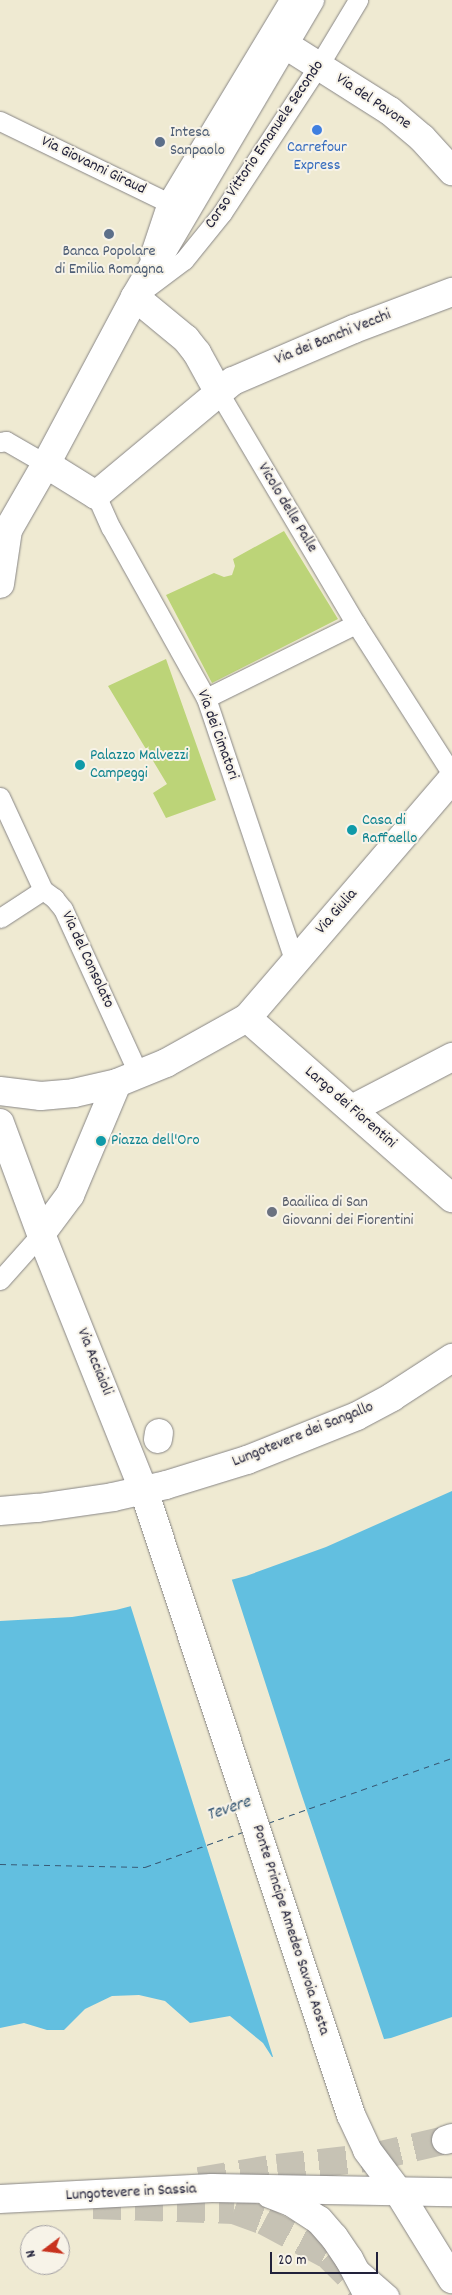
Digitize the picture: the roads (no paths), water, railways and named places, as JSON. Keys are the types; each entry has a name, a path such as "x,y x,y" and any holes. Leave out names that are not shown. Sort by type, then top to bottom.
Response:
{"street":[{"name":"Corso Vittorio Emanuele Secondo","path":"0,584 4,533 46,464 136,297 176,206 284,44 310,0"},
{"name":"Via del Pavone","path":"284,44 403,121 422,138 452,171"},
{"name":"Via dei Banchi Vecchi","path":"96,495 218,391 247,373 354,329 452,292"},
{"path":"136,297 186,339 218,391"},
{"path":"46,464 96,495"},
{"name":"Via Giulia","path":"128,1079 247,1018 452,779"},
{"name":"Largo dei Fiorentini","path":"247,1018 452,1198"},
{"path":"352,1109 452,1057"},
{"path":"0,1091 41,1096 74,1093 128,1079"},
{"path":"41,1234 70,1195 128,1079"},
{"path":"0,1123 41,1234"},
{"name":"Via Acciaioli","path":"41,1234 144,1491"},
{"name":"Lungotevere dei Sangallo","path":"0,1511 80,1503 144,1491 247,1460 340,1424 392,1397 452,1358"},
{"name":"Ponte Principe Amedeo Savoia Aosta","path":"144,1491 351,2115 367,2150 397,2190 452,2279"},
{"name":"Lungotevere in Sassia","path":"0,2200 212,2188 452,2192"},
{"name":"Lungotevere in Sassia","path":"262,2190 291,2202 312,2215 334,2237 349,2259 368,2295"}],"lane":[{"name":"Corso Vittorio Emanuele Secondo","path":"176,206 289,0"},
{"name":"Corso Vittorio Emanuele Secondo","path":"136,297 184,260 233,198 319,65 358,0"},
{"name":"Via Giovanni Giraud","path":"0,121 176,206"},
{"name":"Vicolo delle Palle","path":"218,391 356,624 452,774"},
{"path":"0,442 6,441 46,464"},
{"name":"Via dei Cimatori","path":"96,495 111,528 206,698 295,962"},
{"path":"206,698 356,624"},
{"name":"Via del Consolato","path":"0,797 43,890 54,898 63,909 128,1079"},
{"path":"0,918 43,890"},
{"path":"0,1280 41,1234"},
{"path":"349,2259 389,2295"}],"water":[{"name":"Tevere","path":"452,1491 452,2017 391,2038 272,2057 263,2043 230,2016 190,2023 165,2001 139,1995 112,1996 85,2009 64,2030 47,2030 24,2023 0,2028 0,1621 72,1617 116,1610 246,1576 326,1547"}],"tunnel":[{"path":"199,2181 277,2168 373,2157 446,2140"},
{"path":"93,2205 234,2210 264,2221 328,2255 359,2286"}],"place":[{"name":"Carrefour Express","path":"317,130"},
{"name":"Intesa Sanpaolo","path":"160,142"},
{"name":"Banca Popolare di Emilia Romagna","path":"109,234"},
{"name":"Palazzo Malvezzi Campeggi","path":"80,765"},
{"name":"Casa di Raffaello","path":"352,830"},
{"name":"Piazza dell'Oro","path":"101,1141"},
{"name":"Baailica di San Giovanni dei Fiorentini","path":"272,1212"}]}
